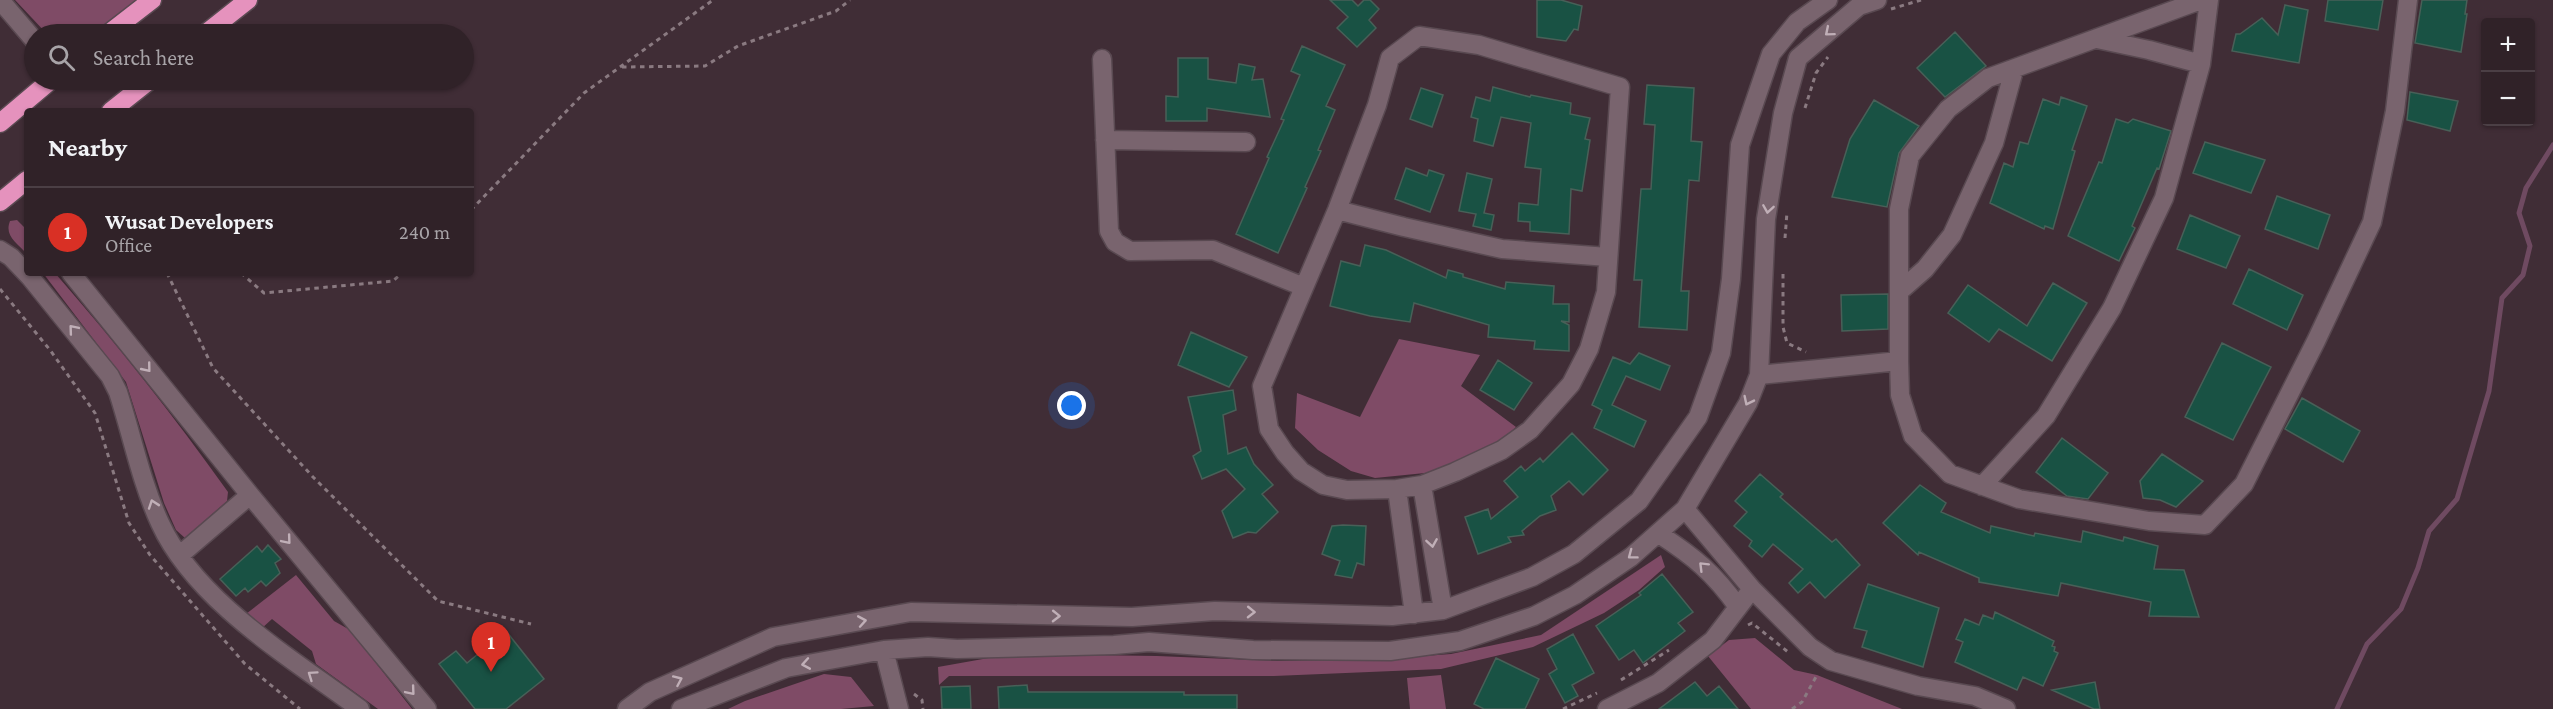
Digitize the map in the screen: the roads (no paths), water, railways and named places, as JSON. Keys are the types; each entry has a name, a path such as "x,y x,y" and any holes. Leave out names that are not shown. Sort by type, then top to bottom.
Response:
{"highway":[{"path":"121,24 152,0"},
{"path":"218,24 248,0"},
{"path":"0,123 39,90"},
{"path":"115,108 137,90"},
{"path":"0,202 24,182"}],"street":[{"path":"0,0 24,28"},
{"path":"627,709 650,693 773,637 911,612 1132,617 1215,611 1392,616 1443,609 1532,578 1574,554 1639,501 1698,417 1721,353 1731,279 1740,145 1771,54 1797,22 1828,0"},
{"path":"2201,0 1988,78 1947,109 1910,156 1899,209 1900,394 1913,436 1950,474 2019,499 2150,521 2205,525 2244,484 2316,341 2372,222 2396,111 2408,0"},
{"path":"1982,486 2046,416 2112,308 2164,198 2201,64 2209,0"},
{"path":"681,709 786,668 884,650 1160,642 1253,650 1390,651 1460,641 1534,616 1575,595 1631,557 1685,509 1748,403 1759,375 1766,219 1784,113 1798,58 1859,6 1882,5"},
{"path":"1419,36 1479,45 1620,87 1606,292 1598,322 1589,349 1571,384 1530,430 1502,450 1422,485 1397,489 1347,490 1323,485 1301,471 1285,453 1269,429 1262,386 1304,287 1337,210 1377,105 1390,58 1419,36"},
{"path":"2097,39 2201,64"},
{"path":"1771,54 1798,58"},
{"path":"1102,59 1109,231 1115,242 1130,251 1213,250 1304,287"},
{"path":"1901,290 1925,269 1953,235 1994,143 2014,70"},
{"path":"1105,140 1246,142"},
{"path":"1337,210 1502,249 1608,257"},
{"path":"0,250 11,257 24,271"},
{"path":"29,276 110,376 118,392 160,522 180,555 234,615 270,645 360,709"},
{"path":"73,276 426,709"},
{"path":"1759,375 1899,361"},
{"path":"1422,485 1443,609"},
{"path":"1397,489 1414,614"},
{"path":"180,555 250,495"},
{"path":"1685,509 1752,589 1810,647 1831,661 1918,686 1975,696 2006,709"},
{"path":"1659,534 1697,559 1724,588 1737,607"},
{"path":"1607,709 1658,683 1713,640 1752,589"},
{"path":"1132,617 1134,643"},
{"path":"884,650 899,709"}],"waterway":[{"path":"2337,709 2367,644 2401,609 2418,568 2429,531 2457,499 2489,391 2502,298 2523,275 2530,246 2519,213 2526,188 2553,145"}],"place":[{"name":"Wusat Developers","path":"491,672"}]}
